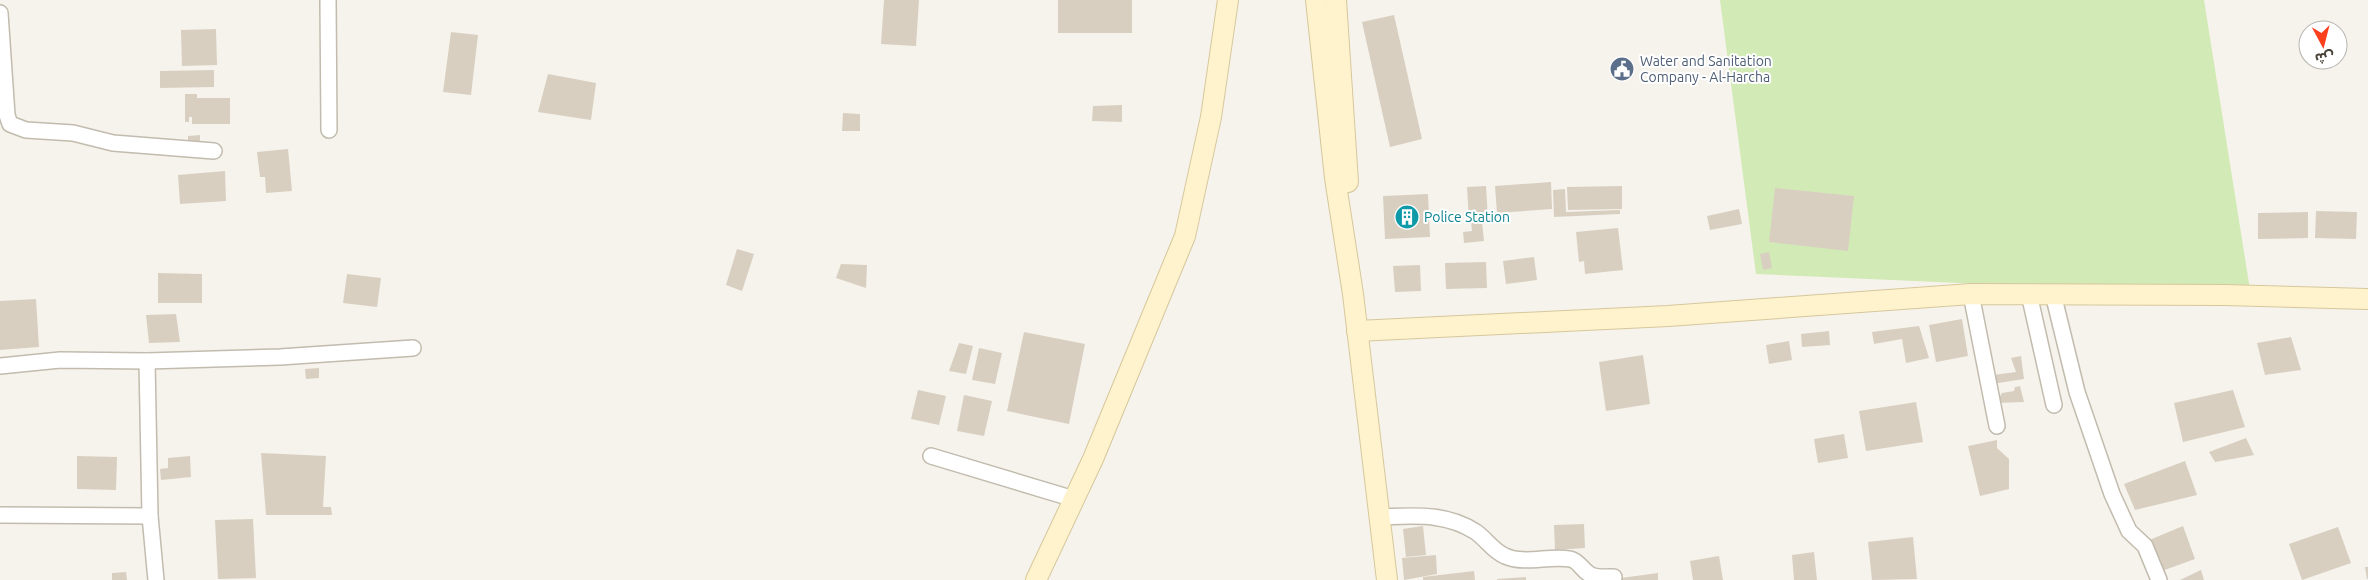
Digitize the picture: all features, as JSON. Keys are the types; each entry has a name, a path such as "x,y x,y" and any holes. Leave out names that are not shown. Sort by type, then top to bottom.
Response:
{"street":[{"path":"328,0 329,130"},
{"path":"1036,580 1093,458 1185,236 1211,117 1228,0"},
{"path":"1316,0 1335,178 1358,331 1387,580"},
{"path":"1336,0 1348,176 1353,294"},
{"path":"0,13 7,115 10,124 26,130 73,133 113,143 214,151"},
{"path":"1358,331 1668,316 1971,294 2225,295 2368,299"},
{"path":"1971,294 1997,426"},
{"path":"2029,294 2054,404"},
{"path":"2053,294 2075,383 2112,494 2129,531 2146,546 2159,580"},
{"path":"0,366 60,360 147,361 280,357 413,348"},
{"path":"147,361 150,516 156,580"},
{"path":"931,456 1074,499"},
{"path":"0,515 150,516"},
{"path":"1379,517 1420,516 1456,520 1484,537 1505,556 1515,559 1570,559 1591,575 1614,577"}],"green space":[{"path":"1720,0 2204,0 2251,296 1756,274"}],"building":[{"path":"884,0 919,0 916,46 881,44"},
{"path":"1058,0 1132,0 1132,33 1058,33"},
{"path":"1394,15 1422,139 1390,147 1362,22"},
{"path":"216,29 217,65 182,66 181,30"},
{"path":"451,32 478,35 471,95 443,92"},
{"path":"214,70 214,87 160,88 160,71"},
{"path":"548,74 596,83 591,120 538,112"},
{"path":"185,94 197,94 197,98 230,98 230,124 192,124 192,117 189,117 189,122 185,122"},
{"path":"1122,105 1122,122 1092,121 1093,106"},
{"path":"843,113 860,114 860,131 842,131"},
{"path":"200,135 200,145 188,145 188,136"},
{"path":"288,149 292,191 266,193 265,177 260,177 257,152"},
{"path":"225,171 226,201 180,204 178,175"},
{"path":"1551,182 1552,209 1497,213 1495,186"},
{"path":"1486,186 1488,219 1469,221 1467,187"},
{"path":"1622,186 1622,209 1568,210 1567,187"},
{"path":"1775,188 1854,196 1848,251 1769,242"},
{"path":"1565,189 1566,212 1620,210 1620,214 1554,217 1553,190"},
{"name":"Police Station","path":"1428,194 1430,237 1385,239 1383,196"},
{"path":"1739,209 1742,224 1710,230 1707,216"},
{"path":"2316,211 2357,212 2356,239 2315,238"},
{"path":"2308,212 2308,238 2258,239 2258,213"},
{"path":"1482,221 1484,241 1464,243 1463,232 1472,231 1471,222"},
{"path":"1618,228 1623,270 1585,274 1584,261 1579,262 1576,232"},
{"path":"737,249 754,254 742,291 726,285"},
{"path":"1769,252 1772,268 1763,270 1760,254"},
{"path":"1534,257 1537,280 1506,284 1503,261"},
{"path":"1486,262 1487,288 1446,289 1445,263"},
{"path":"841,264 867,265 866,288 836,278"},
{"path":"1420,265 1421,291 1395,292 1393,266"},
{"path":"158,273 202,274 202,303 158,303"},
{"path":"347,274 381,278 377,307 343,303"},
{"path":"36,299 39,347 0,350 0,301"},
{"path":"176,314 180,342 149,343 146,315"},
{"path":"1962,319 1968,356 1936,362 1929,325"},
{"path":"1919,326 1929,358 1906,363 1902,339 1874,344 1872,332"},
{"path":"1829,331 1830,345 1802,347 1801,334"},
{"path":"1024,332 1085,344 1069,424 1007,411"},
{"path":"2291,337 2301,370 2265,375 2257,343"},
{"path":"1789,341 1792,360 1769,364 1766,345"},
{"path":"959,343 973,346 966,374 949,371"},
{"path":"979,348 1002,353 995,384 972,380"},
{"path":"1643,355 1650,404 1606,411 1599,362"},
{"path":"2021,356 2024,379 1992,384 1993,375 2016,372 2011,358"},
{"path":"319,368 319,378 306,379 305,369"},
{"path":"2020,386 2024,402 1996,403 2002,393 2014,391 2015,387"},
{"path":"918,390 946,396 939,425 911,419"},
{"path":"2233,390 2245,427 2183,442 2174,403"},
{"path":"964,395 992,401 984,436 957,431"},
{"path":"1916,402 1923,442 1866,451 1859,411"},
{"path":"1844,434 1848,458 1818,463 1814,439"},
{"path":"2246,438 2254,455 2215,462 2209,452"},
{"path":"1997,440 1997,448 2009,459 2009,489 1980,496 1968,446"},
{"path":"261,453 326,456 323,507 331,507 332,515 266,515"},
{"path":"77,456 117,457 116,490 77,489"},
{"path":"190,456 191,477 161,480 160,469 168,468 168,458"},
{"path":"2185,461 2197,495 2135,510 2124,484"},
{"path":"253,519 256,578 218,579 215,520"},
{"path":"1584,524 1585,548 1555,550 1554,525"},
{"path":"1423,526 1426,555 1406,557 1403,529"},
{"path":"2183,526 2195,559 2159,572 2147,541"},
{"path":"2338,527 2351,563 2302,580 2289,544"},
{"path":"1913,537 1917,579 1872,580 1868,542"},
{"path":"1814,552 1817,580 1794,580 1792,555"},
{"path":"1436,555 1437,574 1404,580 1402,558"},
{"path":"1719,556 1723,580 1693,580 1690,561"},
{"path":"2365,567 2368,567 2368,579 2367,579"},
{"path":"2201,570 2204,580 2180,580"},
{"path":"1474,571 1475,580 1423,580 1423,577"},
{"path":"126,572 127,580 112,580 112,573"},
{"path":"1658,573 1658,580 1621,580 1621,578"},
{"path":"1526,577 1526,580 1497,580 1497,579"}],"place":[{"name":"Water and Sanitation Company - Al-Harcha","path":"1622,69"},
{"name":"Police Station","path":"1407,217"}]}
